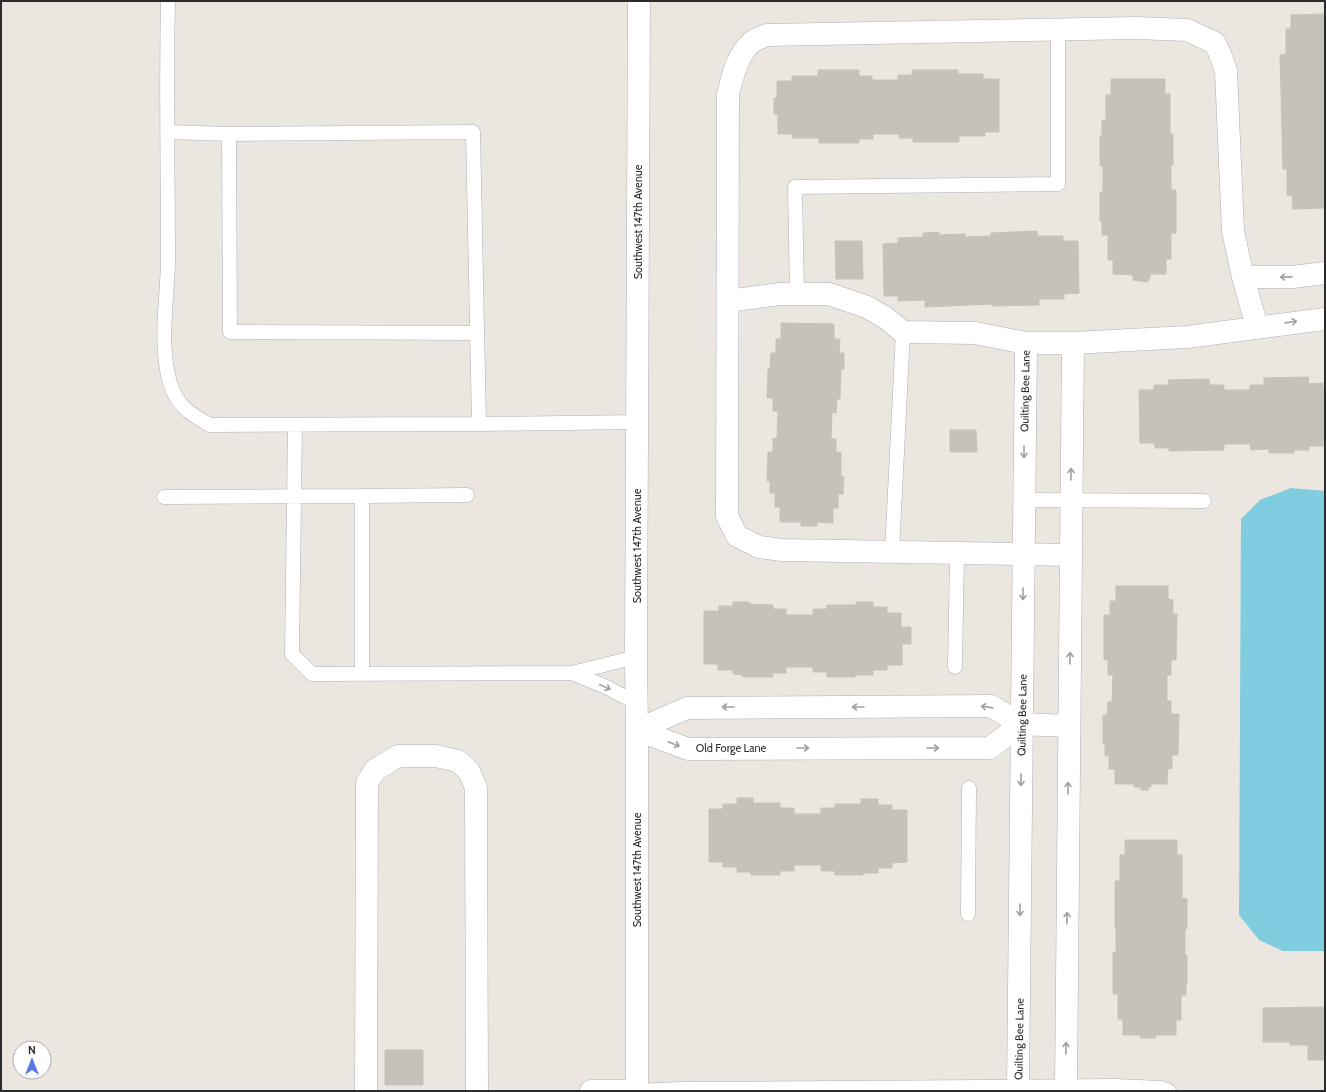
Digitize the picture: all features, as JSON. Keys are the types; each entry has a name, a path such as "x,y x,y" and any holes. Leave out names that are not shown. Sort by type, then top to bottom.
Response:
{"street":[{"name":"Southwest 147th Avenue","path":"637,1091 638,730 636,657 639,1"},
{"path":"1070,555 782,550 759,547 737,536 727,516 728,94 732,76 741,55 753,42 767,35 1136,28 1187,30 1215,44 1226,71 1233,230 1243,277 1257,327"},
{"path":"1243,277 1293,277 1325,273"},
{"path":"728,301 780,294 828,294 867,307 886,318 903,332 975,333 1026,343 1073,343 1187,337 1325,319"},
{"name":"Quilting Bee Lane","path":"1018,1087 1026,343"},
{"path":"1066,1087 1073,343"},
{"path":"638,730 687,708 991,706 1022,724 1069,726"},
{"name":"Old Forge Lane","path":"638,730 688,749 990,748 1022,724"},
{"path":"366,1091 367,782 375,770 398,756 436,756 458,761 469,771 476,788 477,1091"},
{"path":"591,1091 637,1091"}],"lane":[{"path":"168,1 168,264 165,355 170,382 177,399 190,414 210,425 638,422"},
{"path":"797,294 795,187 1058,184 1058,30"},
{"path":"168,132 229,134 473,132 479,424"},
{"path":"229,134 230,332 477,333"},
{"path":"892,552 903,332"},
{"path":"295,425 292,654 312,674 572,673 636,657"},
{"path":"164,497 467,495"},
{"path":"362,496 362,673"},
{"path":"1024,500 1204,501"},
{"path":"955,667 956,554"},
{"path":"572,673 604,686 637,703"},
{"path":"968,914 969,788"},
{"path":"637,1091 1114,1086 1161,1088 1169,1091"}],"water":[{"path":"1291,488 1325,491 1325,951 1283,951 1259,940 1239,915 1241,519 1260,500"}],"building":[{"path":"1325,14 1325,208 1293,209 1292,195 1287,195 1287,169 1283,169 1280,55 1286,54 1286,29 1291,29 1291,15"},
{"path":"818,70 859,70 859,76 872,76 872,80 898,80 898,75 912,75 912,70 958,70 958,74 983,74 983,79 999,79 999,132 985,132 985,136 959,136 959,142 913,142 913,138 899,138 899,134 873,134 873,139 859,139 859,143 819,143 819,138 792,138 792,134 778,134 778,114 774,114 774,98 777,98 777,81 792,81 792,76 818,76"},
{"path":"1111,79 1165,79 1165,94 1170,94 1170,134 1173,134 1171,190 1176,190 1176,233 1171,233 1171,259 1166,259 1166,274 1150,274 1150,279 1148,279 1148,282 1133,280 1133,275 1113,274 1113,260 1108,260 1108,235 1102,235 1102,221 1100,221 1100,192 1103,192 1103,166 1100,166 1100,136 1102,136 1102,120 1106,120 1106,95 1111,95"},
{"path":"1037,231 1037,236 1063,236 1063,241 1078,241 1079,293 1064,294 1064,299 1039,299 1039,305 992,306 992,304 925,307 925,300 898,301 898,296 884,296 883,244 898,243 898,238 923,237 923,233 939,232 939,235 965,234 965,237 991,236 991,233"},
{"path":"835,241 862,241 863,279 836,279"},
{"path":"781,323 834,324 834,339 840,339 839,353 844,353 844,369 841,369 840,399 837,399 836,413 832,412 831,439 836,439 836,452 841,452 841,477 844,477 843,494 838,494 838,508 833,508 833,523 817,522 817,526 801,526 801,522 780,522 780,507 775,507 775,493 770,493 770,481 767,481 768,452 773,452 773,438 777,439 778,411 773,411 773,398 767,398 768,369 770,369 771,353 776,353 776,339 781,339"},
{"path":"1308,377 1309,384 1323,383 1323,388 1325,388 1325,441 1323,441 1323,446 1309,446 1309,450 1294,450 1294,453 1269,453 1269,449 1251,450 1250,444 1224,444 1224,450 1169,451 1169,448 1155,448 1155,443 1140,443 1139,390 1154,390 1154,385 1169,385 1168,380 1209,379 1210,385 1224,385 1224,390 1250,390 1250,385 1264,385 1264,378"},
{"path":"950,430 976,430 977,452 950,452"},
{"path":"1116,586 1168,586 1168,599 1173,600 1173,614 1177,614 1176,660 1171,660 1171,675 1167,675 1167,701 1171,701 1171,714 1179,714 1178,755 1172,755 1172,769 1168,768 1167,784 1151,784 1151,787 1148,787 1148,790 1141,790 1141,787 1134,787 1134,784 1115,784 1115,769 1109,769 1109,756 1105,756 1105,744 1103,744 1103,715 1107,715 1108,702 1112,702 1113,675 1108,675 1108,660 1104,660 1104,615 1110,615 1110,601 1116,601"},
{"path":"733,602 773,605 773,609 786,609 786,615 813,615 813,609 827,609 827,605 856,605 856,602 873,602 873,607 887,607 887,613 901,613 901,627 911,627 911,644 902,644 902,665 887,665 887,670 873,670 873,675 855,675 855,677 827,677 827,672 813,672 813,667 786,667 786,673 773,673 773,677 743,677 743,675 733,674 733,670 718,670 718,664 704,664 704,611 719,611 719,606 733,606"},
{"path":"737,798 753,798 753,803 780,803 780,808 794,808 794,814 821,814 821,808 835,808 835,804 861,804 861,799 878,799 878,805 892,805 892,810 907,810 907,862 892,863 892,868 878,868 878,873 863,873 863,875 835,875 835,871 821,871 821,865 794,865 794,871 780,871 780,875 751,875 751,872 737,872 737,867 723,867 723,862 709,862 709,809 723,809 723,804 737,804"},
{"path":"1125,840 1177,840 1177,855 1182,855 1182,898 1187,899 1185,955 1187,955 1187,983 1186,995 1181,995 1181,1020 1176,1020 1176,1035 1156,1035 1156,1038 1140,1038 1140,1035 1123,1035 1123,1019 1118,1019 1118,994 1113,994 1113,952 1116,952 1115,881 1120,881 1120,855 1125,855"},
{"path":"1325,1007 1325,1060 1308,1060 1308,1045 1290,1045 1290,1042 1263,1042 1263,1008"},
{"path":"385,1050 423,1050 423,1085 385,1085"}]}
